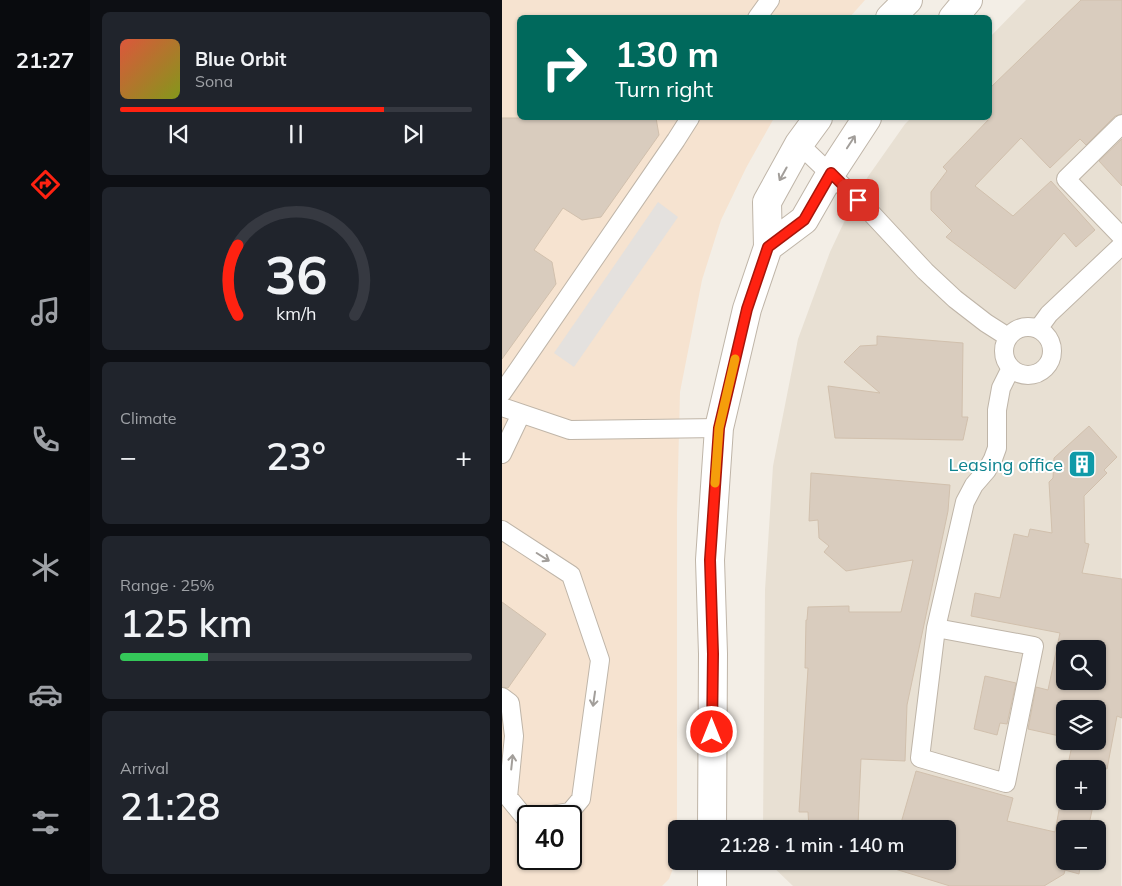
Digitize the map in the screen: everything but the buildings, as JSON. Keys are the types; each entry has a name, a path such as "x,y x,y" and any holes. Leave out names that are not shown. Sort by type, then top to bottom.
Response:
{"street":[{"path":"893,15 908,0"},
{"path":"956,15 968,0"},
{"path":"712,820 713,654 710,560 719,428 747,309 768,247 767,202 799,144 817,120"},
{"path":"768,247 804,220 831,173 866,120"},
{"path":"712,870 712,886"}],"lane":[{"path":"760,15 770,0"},
{"path":"502,393 689,120"},
{"path":"1122,124 1066,179 1122,237"},
{"path":"799,144 831,173 925,272 955,299 1008,337"},
{"path":"1038,329 1049,314 1122,245"},
{"path":"1030,327 1038,329 1049,341 1052,349 1048,365 1042,371 1034,374 1018,373 1006,361 1004,345 1008,337 1021,328 1030,327"},
{"path":"936,628 1034,646 1006,783 920,758 936,628 965,502 974,485 987,470 996,448 997,410 1001,388 1011,368"},
{"path":"502,407 570,430 719,428"},
{"path":"502,454 521,414"},
{"path":"502,530 571,575 600,660 581,799 576,805"},
{"path":"502,697 510,703 514,736 508,797 517,808"}],"shaded area":[{"path":"502,0 865,0 852,15 517,15 517,120 773,120 746,168 721,220 702,280 680,392 677,513 677,820 668,820 668,870 672,870 669,879 662,886 502,886"},
{"path":"1026,0 1121,0 1121,886 793,886 776,870 956,870 956,820 763,820 765,590 773,466 798,339 830,252 867,178 909,120 992,120 992,35"},
{"path":"658,202 678,217 574,367 554,353"}],"slow traffic":[{"path":"715,483 719,428 735,359"}],"place":[{"name":"Leasing office","path":"1082,464"}],"route":[{"path":"712,732 713,654 710,560 719,428 747,309 768,247 804,220 831,173 858,200"}]}
